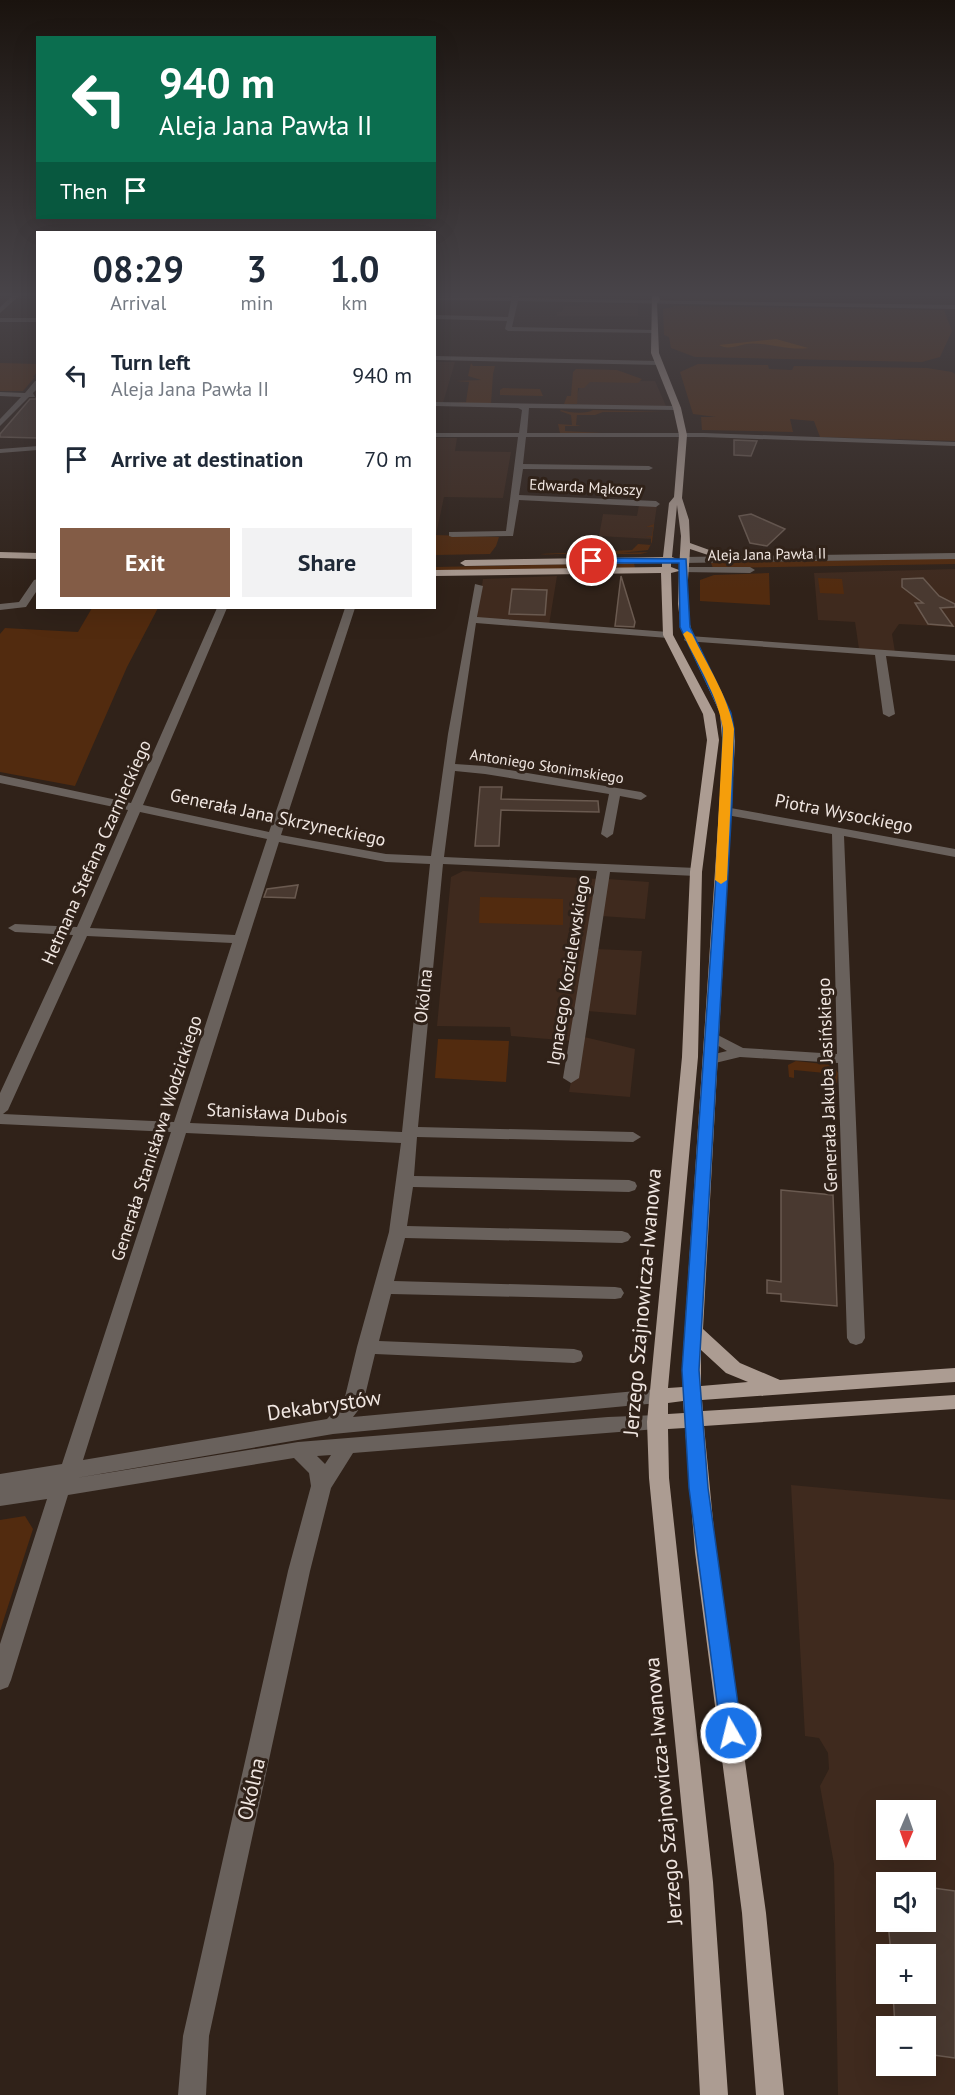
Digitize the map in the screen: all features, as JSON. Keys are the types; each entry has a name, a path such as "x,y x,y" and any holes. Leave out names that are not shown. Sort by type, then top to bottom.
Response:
{"main road":[{"path":"671,393 683,435 678,498 684,508 683,609 689,639 726,713 729,750 691,1370 693,1421 699,1488 751,1882 767,2034 770,2095"},
{"name":"Jerzego Szajnowicza-Iwanowa","path":"678,498 673,503 667,565 668,635 701,696 713,730 696,872 690,1057 657,1422 659,1478 701,1882 714,2095"},
{"path":"685,544 732,560"},
{"path":"0,555 36,556"},
{"name":"Aleja Jana Pawła II","path":"436,563 683,565"},
{"path":"0,565 36,566"},
{"name":"Aleja Jana Pawła II","path":"436,573 667,565"},
{"path":"694,1331 733,1368 778,1387"},
{"path":"658,1396 955,1374"},
{"path":"657,1422 955,1402"}],"street":[{"path":"0,394 36,395"},
{"path":"0,424 27,394"},
{"path":"436,404 677,408"},
{"path":"452,534 510,534 526,409 521,406"},
{"path":"436,435 683,435 955,444"},
{"path":"0,451 36,448"},
{"path":"520,466 649,468"},
{"name":"Edwarda Mąkoszy","path":"516,497 656,504"},
{"name":"Aleja Jana Pawła II","path":"683,565 732,560 955,556"},
{"name":"Aleja Jana Pawła II","path":"683,565 955,566"},
{"path":"0,607 21,605 36,583"},
{"name":"Okólna","path":"333,1426 352,1404 398,1232 435,862 466,642 478,586"},
{"name":"Hetmana Stefana Czarnieckiego","path":"0,1110 82,931 222,609"},
{"name":"Generała Stanisława Wodzickiego","path":"0,1680 52,1510 65,1480 350,609"},
{"path":"472,620 668,635"},
{"path":"689,639 955,658"},
{"path":"880,652 889,714"},
{"name":"Antoniego Słonimskiego","path":"449,767 485,770 641,796"},
{"name":"Generała Jana Skrzyneckiego","path":"0,778 341,852 435,862 696,872"},
{"path":"607,834 615,792"},
{"name":"Piotra Wysockiego","path":"725,811 955,853"},
{"name":"Generała Jakuba Jasińskiego","path":"838,830 837,855 856,1338"},
{"name":"Ignacego Kozielewskiego","path":"571,1078 604,869"},
{"path":"15,928 240,939"},
{"path":"712,1036 740,1052"},
{"path":"711,1059 740,1052 846,1059"},
{"name":"Stanisława Dubois","path":"0,1119 180,1128 409,1135 633,1137"},
{"path":"405,1180 629,1186"},
{"path":"398,1232 622,1237"},
{"path":"384,1287 615,1293"},
{"path":"366,1347 574,1356"},
{"name":"Dekabrystów","path":"0,1498 65,1480 333,1426 658,1396"},
{"path":"352,1404 376,1421"},
{"name":"Dekabrystów","path":"0,1482 65,1480 298,1450 608,1424 657,1422"},
{"name":"Okólna","path":"192,2095 196,2036 299,1571 321,1486 348,1446"},
{"path":"298,1450 318,1470 321,1486"}],"shaded area":[{"path":"436,393 446,393 443,403 436,403"},
{"path":"467,393 492,393 491,404 452,403 466,402"},
{"path":"500,393 542,393 543,396 500,395"},
{"path":"571,393 578,393 577,404 564,404 567,396 571,396"},
{"path":"578,393 660,393 666,406 577,407"},
{"path":"686,393 955,393 955,441 820,437 814,421 790,419 793,432 702,430 701,417 716,417 693,414"},
{"path":"561,410 578,413 593,410 665,412 603,412 595,415 577,415 576,425 581,426 565,426 565,431 602,433 560,433 558,424 572,425 571,415"},
{"path":"436,438 457,438 455,451 511,452 503,498 444,497 436,535"},
{"path":"639,505 657,505 652,539 599,536 603,514 637,516"},
{"path":"654,524 652,542 651,544 651,537 645,537 652,536 653,527 646,527"},
{"path":"436,535 499,537 490,554 436,555"},
{"path":"638,544 651,545 648,550 621,553 648,552 641,554 545,554 566,556 540,554 632,550"},
{"path":"955,558 955,564 713,568 711,563"},
{"path":"634,563 635,568 436,571 436,567"},
{"path":"955,569 955,627 899,624 892,634 895,652 859,649 855,622 818,620 814,573"},
{"path":"769,573 770,605 700,601 700,580 714,575"},
{"path":"557,576 549,625 478,618 483,579"},
{"path":"818,578 842,579 844,594 820,593"},
{"path":"91,609 157,609 127,667 75,786 0,772 0,634 5,628 78,632"},
{"path":"463,871 598,879 573,1041 511,1036 510,1027 437,1026 451,877"},
{"path":"608,879 649,882 645,919 601,916"},
{"path":"480,897 563,899 563,925 479,923"},
{"path":"596,949 642,951 636,1015 587,1011"},
{"path":"580,1036 635,1049 630,1097 569,1092"},
{"path":"438,1039 509,1041 506,1082 435,1078"},
{"path":"796,1061 833,1065 838,1073 837,1083 826,1083 825,1073 794,1070 794,1078 789,1077 788,1065"},
{"path":"791,1485 955,1500 955,2095 838,2095 834,1864 820,1786 829,1769 828,1753 819,1738 805,1736"},
{"path":"25,1516 33,1529 0,1631 0,1520"}],"building":[{"path":"30,399 36,399 36,438 0,437 0,434"},
{"path":"734,440 757,441 751,456 734,455"},
{"path":"751,514 785,529 767,546 750,543 739,516"},
{"path":"621,576 635,622 634,627 615,626"},
{"path":"923,578 939,596 955,604 955,607 940,608 953,626 928,624 915,603 923,603 902,587 902,579"},
{"path":"512,589 547,590 545,615 509,614"},
{"path":"480,787 502,787 501,799 598,801 599,812 501,810 499,846 475,846"},
{"path":"298,885 295,898 264,897 267,889"},
{"path":"781,1190 833,1195 837,1306 781,1301 781,1294 767,1293 767,1280 781,1282"},
{"path":"936,1888 955,1891 955,2058 936,2055 936,2016 894,2016 894,2004 936,2004 936,1944 890,1944 889,1932 936,1932"}],"slow traffic":[{"path":"687,634 726,713 729,750 721,880"}],"route":[{"path":"592,561 683,560 685,627 698,659 726,713 728,729 726,804 691,1370 699,1488 731,1733"}]}
